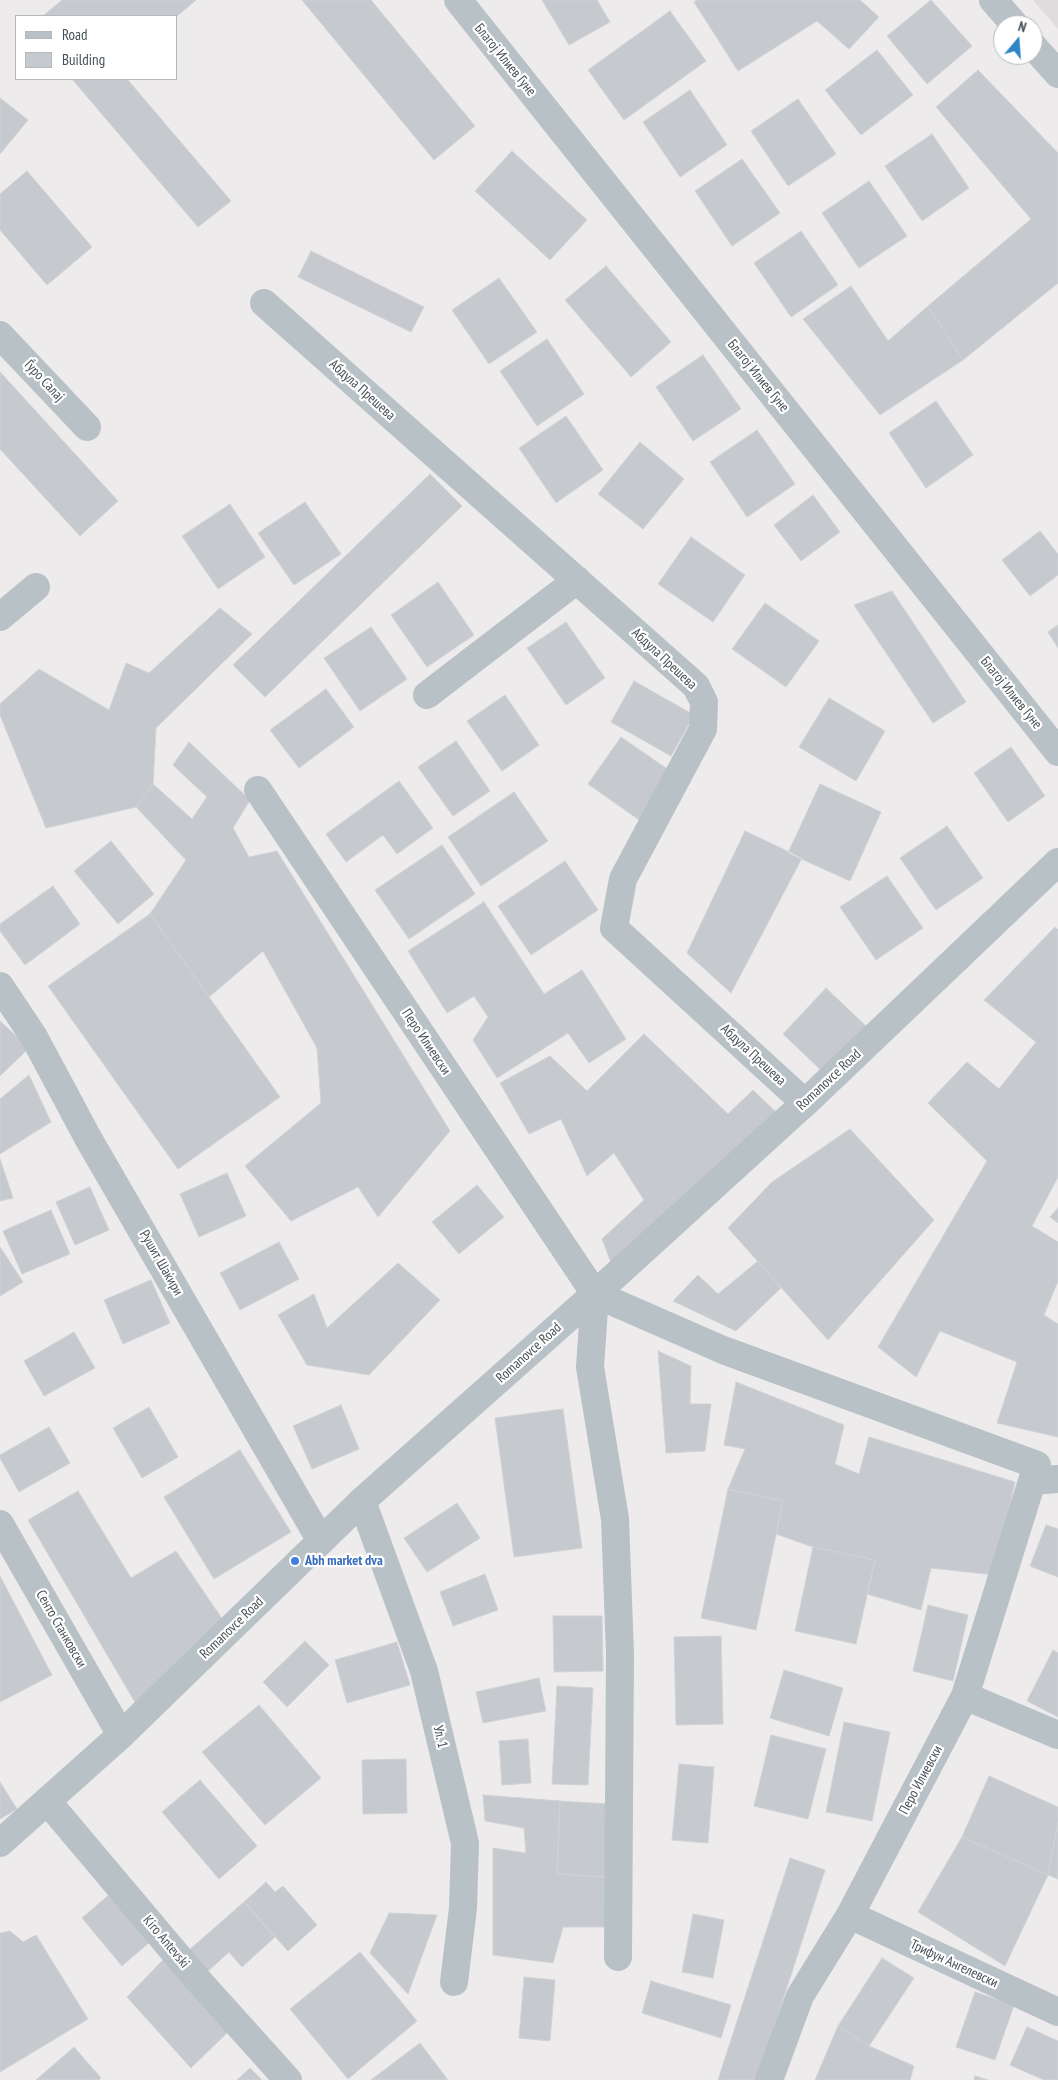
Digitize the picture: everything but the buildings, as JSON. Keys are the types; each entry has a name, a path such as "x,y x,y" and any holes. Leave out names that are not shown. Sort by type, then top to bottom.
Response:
{"street":[{"name":"Благој Илиев Гуне","path":"458,0 1058,752"},
{"path":"993,0 1006,15"},
{"path":"1043,57 1058,74"},
{"name":"Абдула Прешева","path":"264,303 696,686 704,702 704,729 623,879 614,928 805,1103"},
{"name":"Ѓуро Салај","path":"0,335 87,427"},
{"path":"426,695 577,580"},
{"path":"0,617 36,587"},
{"name":"Перо Илиевски","path":"258,790 595,1294"},
{"name":"Romanovce Road","path":"0,1843 121,1735 362,1501 595,1294 805,1103 1058,862"},
{"name":"Рушит Шаќири","path":"0,986 34,1037 93,1146 321,1542"},
{"path":"618,1957 620,1654 616,1519 590,1367 595,1294 723,1350 1042,1475"},
{"name":"Перо Илиевски","path":"769,2080 800,1996 850,1916 965,1696 1042,1475"},
{"name":"Ул. 1","path":"362,1501 424,1671 465,1843 463,1908 454,1982"},
{"name":"Сенто Станковски","path":"0,1524 121,1735"},
{"path":"965,1696 1058,1734"},
{"name":"Kiro Antevski","path":"47,1802 197,1979 288,2080"},
{"name":"Трифун Ангелевски","path":"850,1916 1058,2012"}],"shaded area":[{"path":"1033,0 1058,0 1058,29"}],"place":[{"name":"Abh market dva","path":"295,1561"}]}
